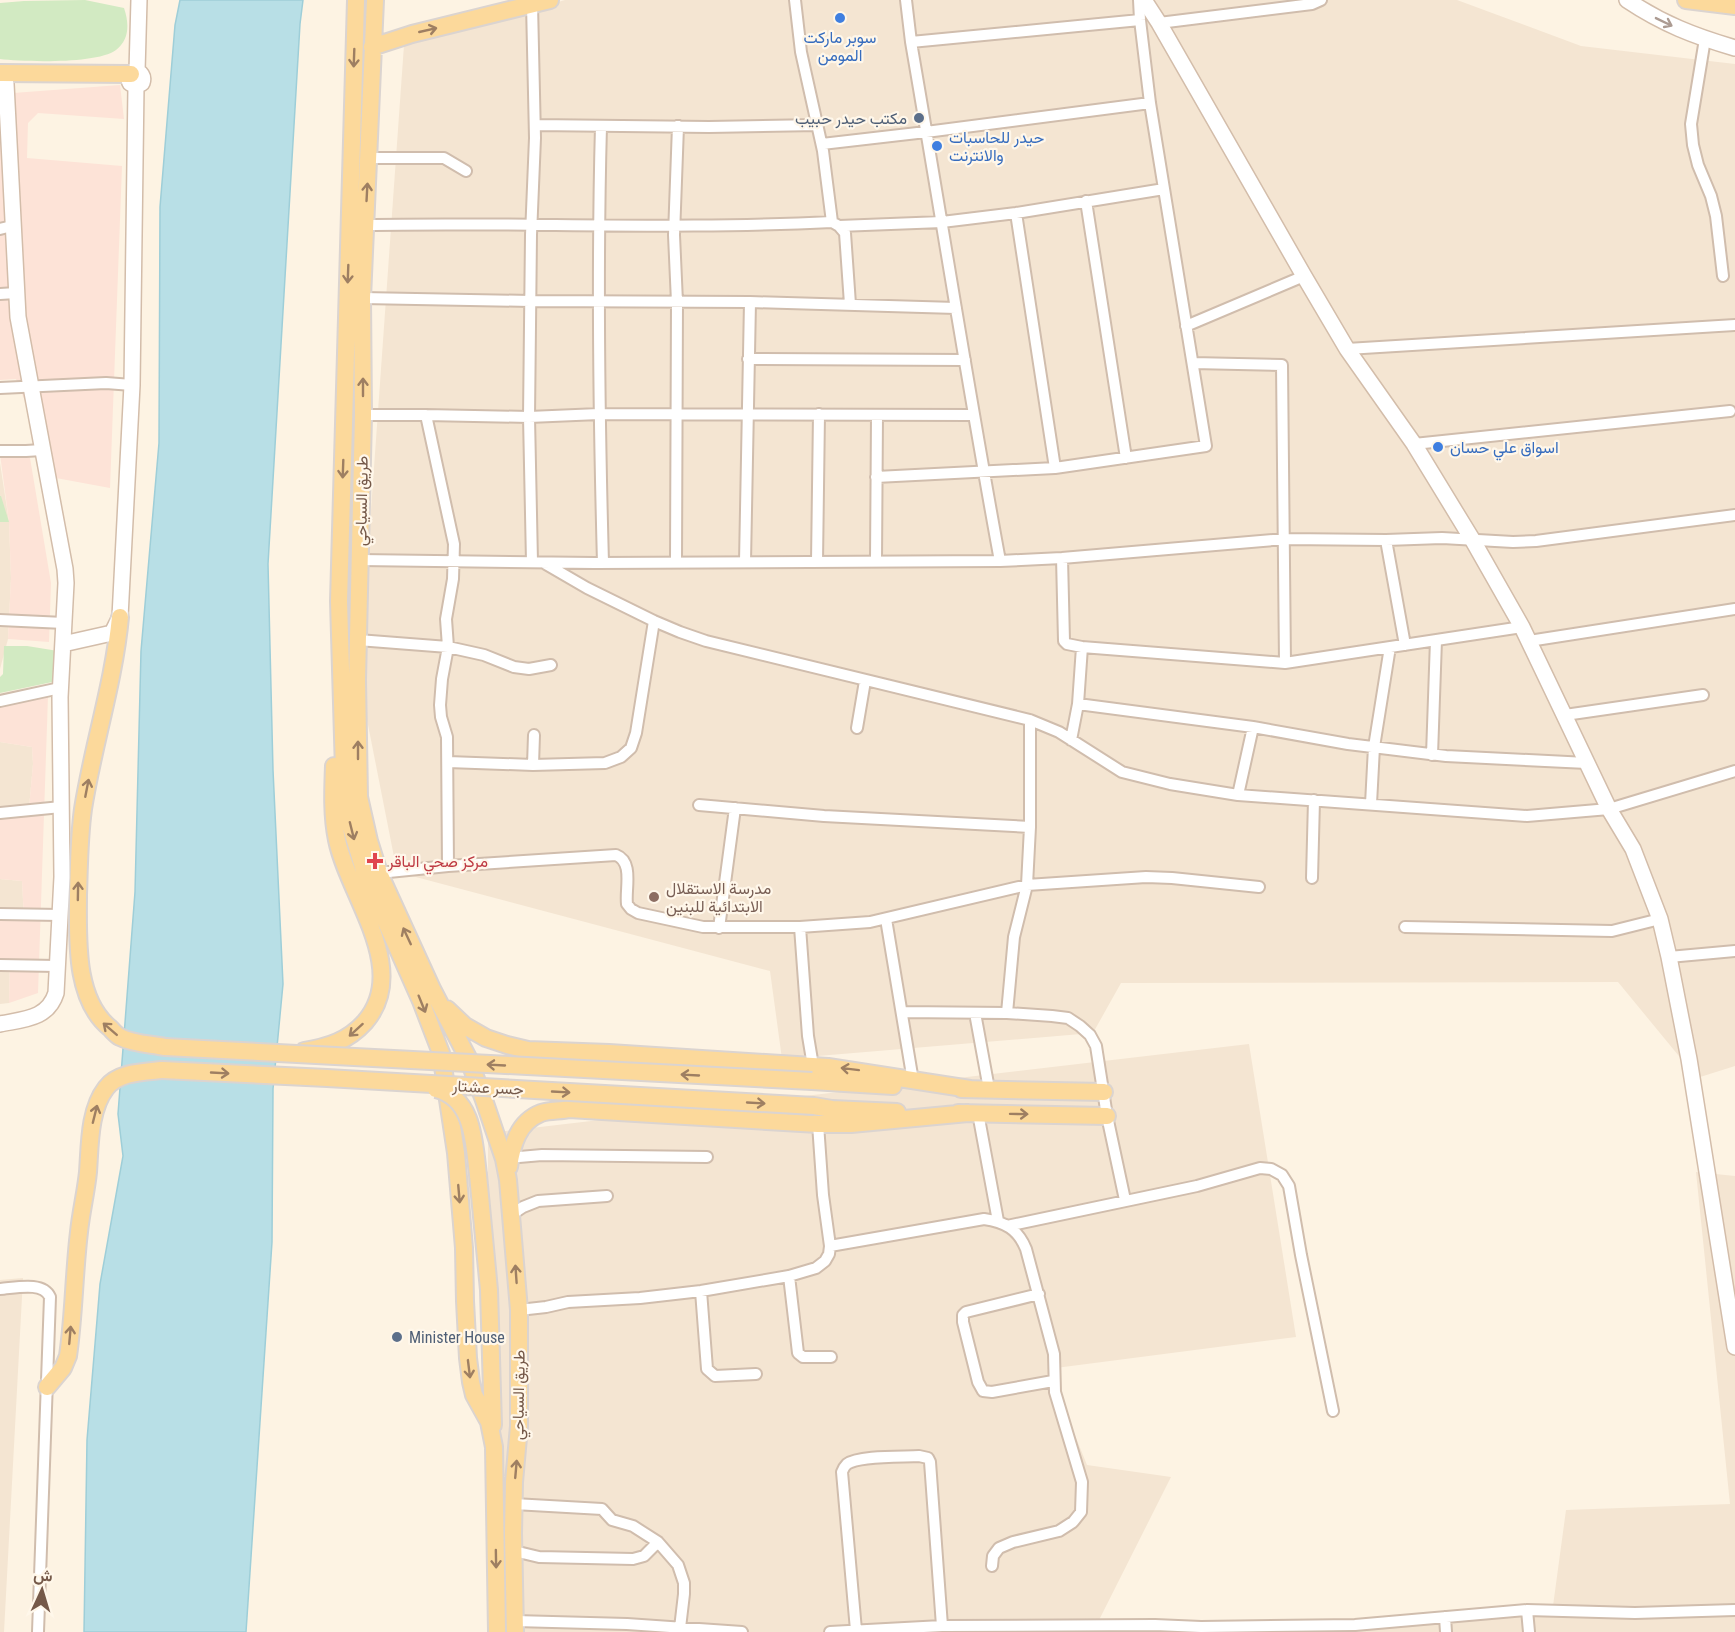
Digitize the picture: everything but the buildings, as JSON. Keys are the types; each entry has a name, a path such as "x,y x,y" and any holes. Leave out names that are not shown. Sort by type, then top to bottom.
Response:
{"main road":[{"name":"طريق السياحي","path":"356,0 339,601 344,780 350,824 366,877 441,1053 456,1153 471,1382 474,1395 489,1422 494,1447 497,1632"},
{"name":"طريق السياحي","path":"375,0 362,298 363,416 357,680 359,797 379,873 432,989 468,1058 507,1158 519,1310 519,1426 514,1504 515,1627"},
{"path":"372,47 412,34 550,0"},
{"path":"1686,0 1735,6"},
{"path":"2,81 133,78"},
{"path":"341,559 360,560"},
{"path":"278,1054 314,1050 343,1041 359,1029 371,1015 379,996 381,966 377,946 337,842 334,818 339,601"},
{"name":"جسر عشتار","path":"120,617 108,690 83,808 79,846 78,937 79,962 91,1004 103,1023 120,1037 165,1047 278,1054 812,1073"},
{"path":"432,989 449,1012 465,1026 486,1038 528,1050 609,1053 812,1073 943,1089 1104,1092"},
{"name":"جسر عشتار","path":"47,1387 63,1368 68,1356 79,1232 97,1105 106,1087 112,1081 134,1073 162,1070 814,1106 832,1109 940,1114 973,1113"},
{"path":"812,1073 860,1071 970,1089"},
{"path":"406,1083 444,1090 463,1107 470,1119 489,1290 494,1447"},
{"path":"507,1158 517,1135 526,1122 541,1113 569,1109 818,1124 851,1124 973,1113 1107,1116"}],"street":[{"path":"63,644 112,633 120,617 132,385 133,78 140,0"},
{"path":"795,0 801,52 822,144 835,224 845,233 850,304"},
{"path":"906,0 973,415 1000,561"},
{"path":"876,477 1055,468 1206,446 1150,103 1139,0"},
{"path":"1144,0 1160,23 1347,349 1414,444 1472,539 1526,634 1609,809 1633,849 1660,920 1669,957 1689,1059 1735,1347"},
{"path":"1160,23 1312,4 1321,0"},
{"path":"1627,0 1672,26 1735,48"},
{"path":"532,4 535,125 531,224 529,417 532,562"},
{"path":"911,42 1140,20"},
{"path":"1705,39 1691,124 1698,165 1711,196 1716,216 1723,276"},
{"path":"0,1024 41,1014 53,1003 56,993 62,877 60,688 66,583 18,317 6,227 2,81"},
{"path":"822,144 1150,103"},
{"path":"535,125 818,125"},
{"path":"601,126 598,301 603,563"},
{"path":"676,562 678,414 674,225 678,126"},
{"path":"369,158 444,158 466,171"},
{"path":"366,225 456,223 754,226 942,222 1016,213 1164,189"},
{"path":"1086,201 1126,458"},
{"path":"1016,213 1055,468"},
{"path":"1186,326 1304,276"},
{"path":"0,294 16,293"},
{"path":"362,298 750,302 956,308"},
{"path":"745,562 750,302"},
{"path":"1347,349 1735,325"},
{"path":"748,359 965,360"},
{"path":"1193,363 1282,365 1285,663"},
{"path":"0,388 106,383 132,385"},
{"path":"1414,444 1730,411"},
{"path":"817,562 819,414"},
{"path":"426,415 451,527 454,562 446,619 448,647 440,705 447,737 448,866"},
{"path":"363,416 973,415"},
{"path":"876,561 877,416"},
{"path":"0,451 42,450"},
{"path":"360,560 543,563 1000,561 1285,539 1442,538 1536,542 1735,515"},
{"path":"1386,540 1406,645"},
{"path":"1062,558 1064,641 1066,644 1285,663 1436,640 1526,634 1735,609"},
{"path":"543,563 587,588 680,632 706,641 1030,720 1045,725 1114,767 1137,777 1170,784 1238,795 1527,816 1609,809 1735,771"},
{"path":"0,620 64,623"},
{"path":"448,762 533,765 605,763 621,757 632,748 636,733 654,621"},
{"path":"358,640 448,647 484,655 514,667 529,669 551,665"},
{"path":"1432,755 1436,640"},
{"path":"1071,740 1078,704 1082,647"},
{"path":"1371,804 1374,747 1390,647"},
{"path":"857,728 866,681"},
{"path":"0,701 60,688"},
{"path":"1565,715 1703,695"},
{"path":"1078,704 1253,727 1432,755 1587,763"},
{"path":"1007,1013 1014,937 1027,885 1030,720"},
{"path":"1238,795 1253,727"},
{"path":"533,765 534,735"},
{"path":"1312,878 1314,800"},
{"path":"699,805 824,816 1029,827"},
{"path":"0,813 61,807"},
{"path":"719,928 735,808"},
{"path":"379,873 616,855 625,863 627,904 631,909 638,913 683,924 719,928 800,927 870,922 1027,885 1146,877 1259,887"},
{"path":"0,914 60,915"},
{"path":"886,919 913,1081"},
{"path":"1405,927 1612,931 1660,920"},
{"path":"800,927 812,1073"},
{"path":"1669,957 1735,951"},
{"path":"0,965 57,966"},
{"path":"902,1012 1052,1016 1068,1018 1080,1026 1090,1035 1095,1046 1125,1200"},
{"path":"975,1013 989,1089"},
{"path":"973,1113 1002,1223 1022,1238 1039,1294 1054,1354 1055,1392 1082,1482 1081,1512 1073,1522 1059,1531 1013,1542 999,1548 993,1556 992,1566"},
{"path":"519,1310 568,1302 640,1298 701,1291 789,1276 816,1268 825,1261 830,1246 823,1195 818,1124"},
{"path":"507,1158 542,1155 707,1157"},
{"path":"830,1246 984,1219 1002,1223 1197,1186 1260,1168 1271,1168 1282,1175 1289,1186 1333,1411"},
{"path":"511,1215 538,1201 607,1196"},
{"path":"789,1276 798,1353 803,1357 831,1357"},
{"path":"0,1289 41,1287 48,1291 50,1297 38,1632"},
{"path":"701,1291 707,1369 715,1376 756,1374"},
{"path":"1039,1294 970,1311 963,1315 963,1322 978,1382 983,1391 992,1392 1053,1381"},
{"path":"856,1630 842,1472 845,1465 853,1461 919,1456 928,1458 930,1462 942,1626"},
{"path":"514,1504 602,1509 612,1520 633,1526 658,1542 682,1574 684,1594 680,1628"},
{"path":"514,1551 539,1557 633,1559 644,1556 658,1542"},
{"path":"1527,1610 1529,1632"},
{"path":"830,1632 942,1626 1068,1629 1371,1628 1445,1617 1527,1610 1635,1613 1735,1610"},
{"path":"1445,1617 1446,1632"},
{"path":"515,1627 680,1628 742,1632"}],"shaded area":[{"path":"565,0 1457,0 1581,46 1735,64 1735,1066 1697,1078 1618,982 1121,983 1093,1033 782,1059 770,971 397,872 359,679 404,45"},
{"path":"120,85 124,119 38,113 28,123 27,158 122,166 110,488 56,478 16,379 0,380 0,94"},
{"path":"0,454 30,458 51,583 49,642 8,639 11,578 9,522"},
{"path":"0,463 9,522 11,578 8,639 0,669"},
{"path":"48,696 38,993 9,1003 10,960 0,961 0,916 24,919 22,881 0,879 0,810 29,808 33,764 32,747 0,742 0,705"},
{"path":"0,742 32,747 33,764 29,808 0,810"},
{"path":"0,879 22,881 24,920 0,916"},
{"path":"10,959 9,1003 0,1004 0,961"},
{"path":"1249,1044 1296,1337 1048,1369 1087,1465 1171,1477 1093,1632 487,1632 488,1133"},
{"path":"1696,1172 1735,1176 1735,1632 1201,1632 1553,1606 1566,1510 1730,1504"},
{"path":"23,1278 4,1632 0,1632 0,1280"}],"green space":[{"path":"85,0 124,8 127,31 124,41 116,50 107,55 78,60 0,59 0,3"},
{"path":"1,496 9,522 0,522"},
{"path":"4,646 27,646 58,651 57,681 0,693"}],"water":[{"path":"180,0 303,0 268,564 273,770 283,984 273,1089 272,1242 246,1632 84,1632 87,1440 100,1284 123,1156 118,1114 135,892 141,651 159,443 160,207 175,25"}],"place":[{"name":"سوبر ماركت المومن","path":"840,18"},
{"name":"مكتب حيدر حبيب","path":"919,118"},
{"name":"حيدر للحاسبات والانترنت","path":"937,146"},
{"name":"اسواق علي حسان","path":"1438,447"},
{"name":"مركز صحي الباقر","path":"375,861"},
{"name":"مدرسة الاستقلال الابتدائية للبنين","path":"654,897"},
{"name":"Minister House","path":"397,1337"}]}
